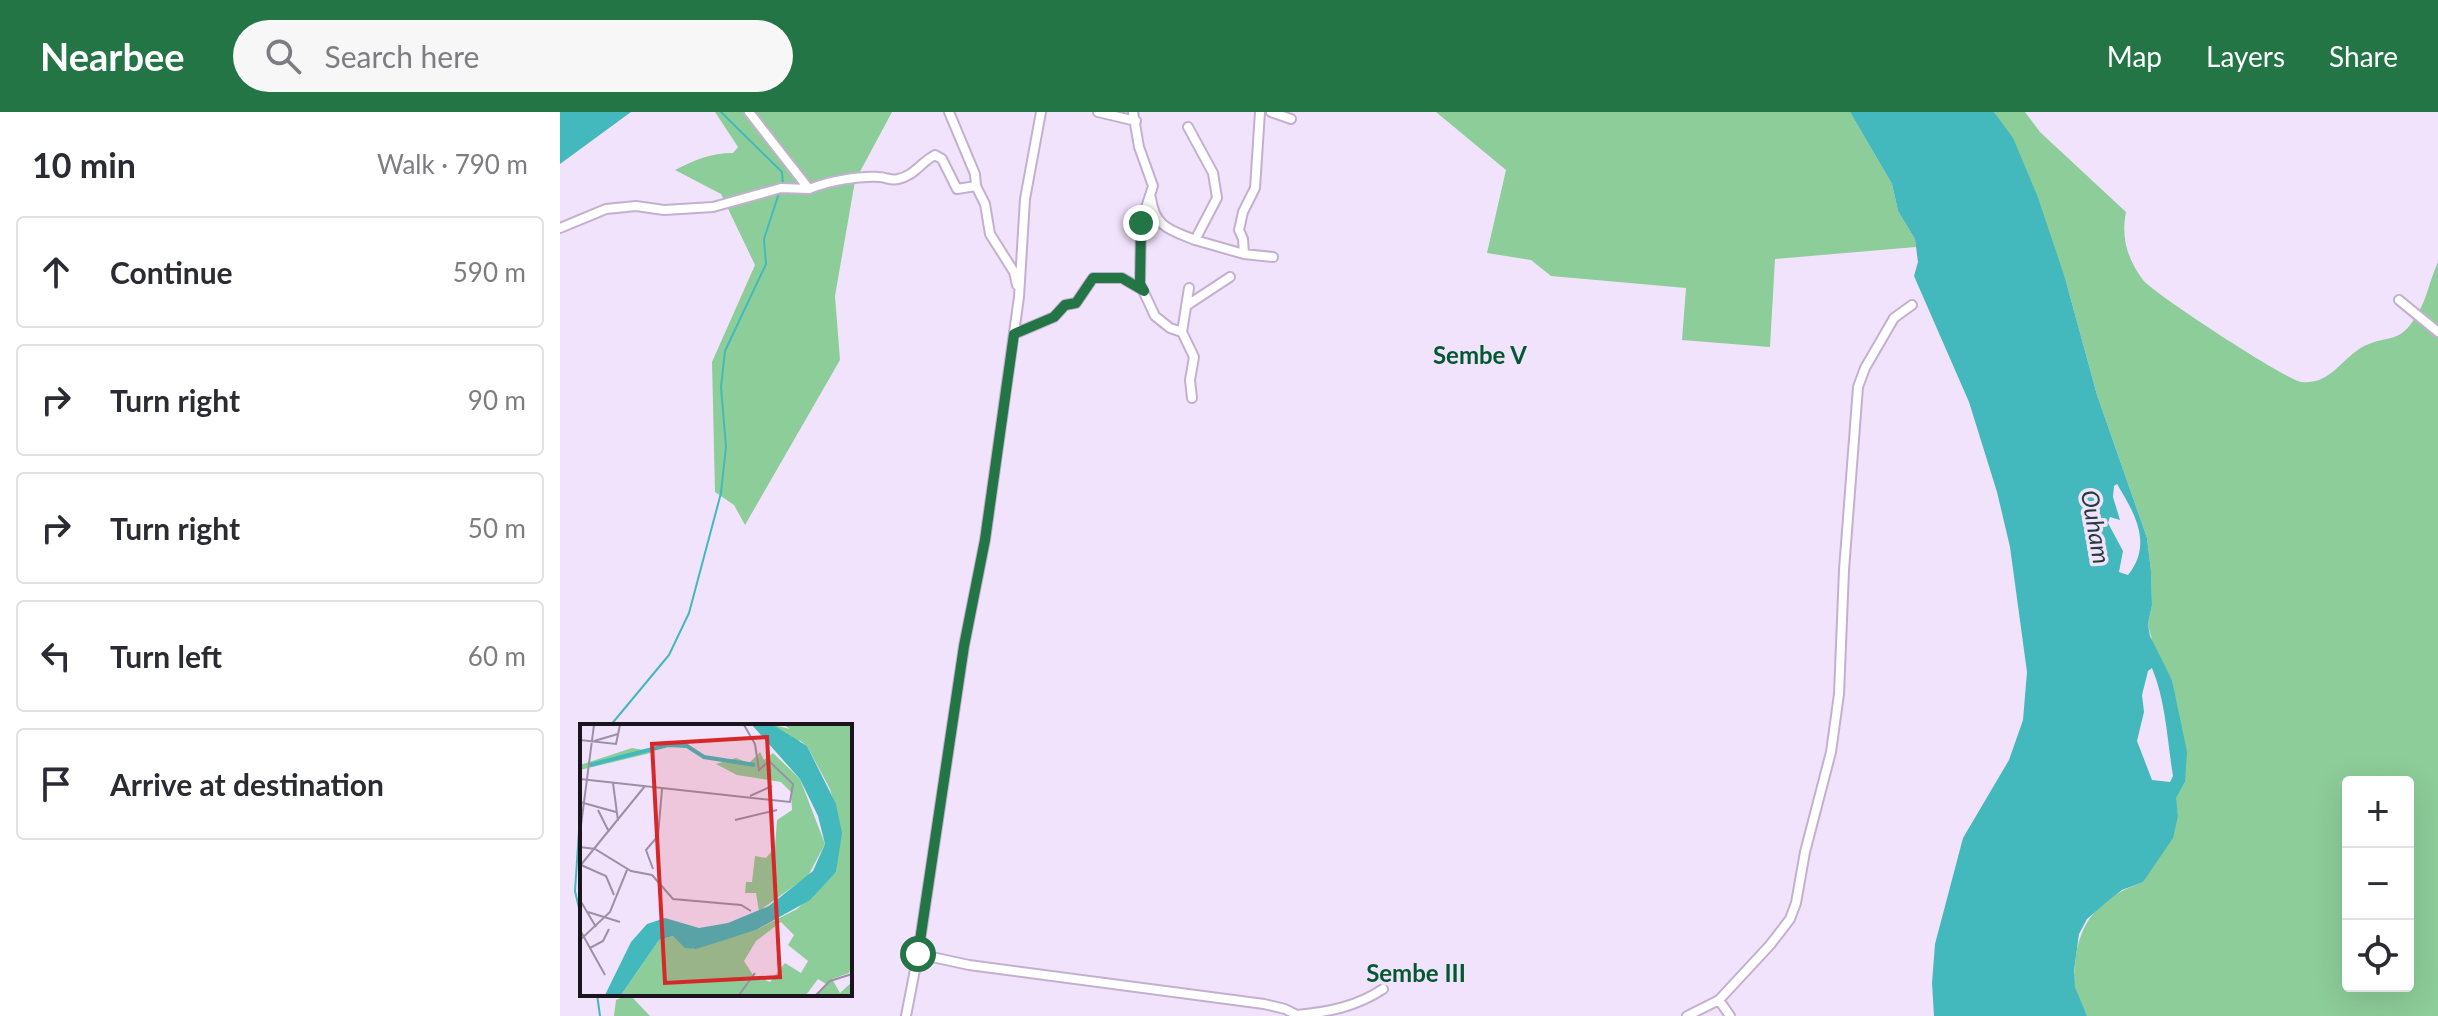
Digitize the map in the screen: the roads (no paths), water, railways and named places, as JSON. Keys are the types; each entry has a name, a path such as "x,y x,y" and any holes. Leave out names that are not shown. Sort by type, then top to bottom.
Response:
{"street":[{"path":"749,112 809,189"},
{"path":"949,112 975,174 976,186 985,204 990,234 1014,272 1019,297"},
{"path":"906,1016 964,646 985,540 1019,297 1025,199 1041,112"},
{"path":"1098,112 1135,116 1139,147 1153,186 1141,223 1140,284 1155,316 1170,328 1182,332"},
{"path":"1244,254 1239,230 1243,212 1255,188 1260,112"},
{"path":"1271,112 1291,119"},
{"path":"1188,127 1213,173 1217,198 1195,240"},
{"path":"560,228 606,209 636,206 664,210 713,207 781,188 809,189 822,183 882,177 893,181 911,175 922,162 935,155 942,159 957,189 976,186"},
{"path":"1150,192 1152,210 1162,226 1195,240 1244,254 1273,257"},
{"path":"1186,306 1230,277"},
{"path":"1014,334 1054,317 1065,305 1076,303 1093,278 1122,278 1144,291"},
{"path":"1189,288 1182,332 1194,357 1190,380 1192,398"},
{"path":"2399,300 2438,332"},
{"path":"1687,1016 1719,1000 1770,945 1790,919 1796,903 1805,852 1831,752 1839,694 1844,570 1858,387 1865,368 1894,318 1912,305"},
{"path":"918,954 969,965 1264,1004 1298,1015 1328,1012 1352,1005 1383,989"},
{"path":"1719,1000 1730,1016"}],"water":[{"path":"560,112 631,112 560,164"},
{"name":"Ouham","path":"1850,112 1994,112 2013,138 2037,195 2065,278 2097,395 2147,538 2152,605 2148,624 2150,636 2172,680 2187,752 2185,782 2176,798 2178,816 2173,838 2143,882 2122,890 2109,900 2087,919 2079,934 2075,987 2087,1016 1934,1016 1932,983 1935,944 1963,838 2009,760 2023,720 2027,672 2010,547 1997,492 1969,402 1914,276 1918,262 1915,239 1898,211 1892,184","holes":["2117,484 2139,529 2139,552 2128,575 2119,572 2123,551 2108,523 2110,517 2120,520 2113,497","2152,668 2166,721 2173,776 2170,782 2152,780 2137,741 2144,712 2142,695 2148,671"]}],"waterway":[{"path":"721,112 782,172 783,185"},
{"path":"612,724 669,655 689,613 721,493 726,447 721,387 725,351 766,264 764,239 780,190"},
{"path":"580,816 575,891 580,912"},
{"path":"597,996 600,1016"}],"district":[{"name":"Sembe V","path":"1480,356"},
{"name":"Sembe III","path":"1416,974"}]}
